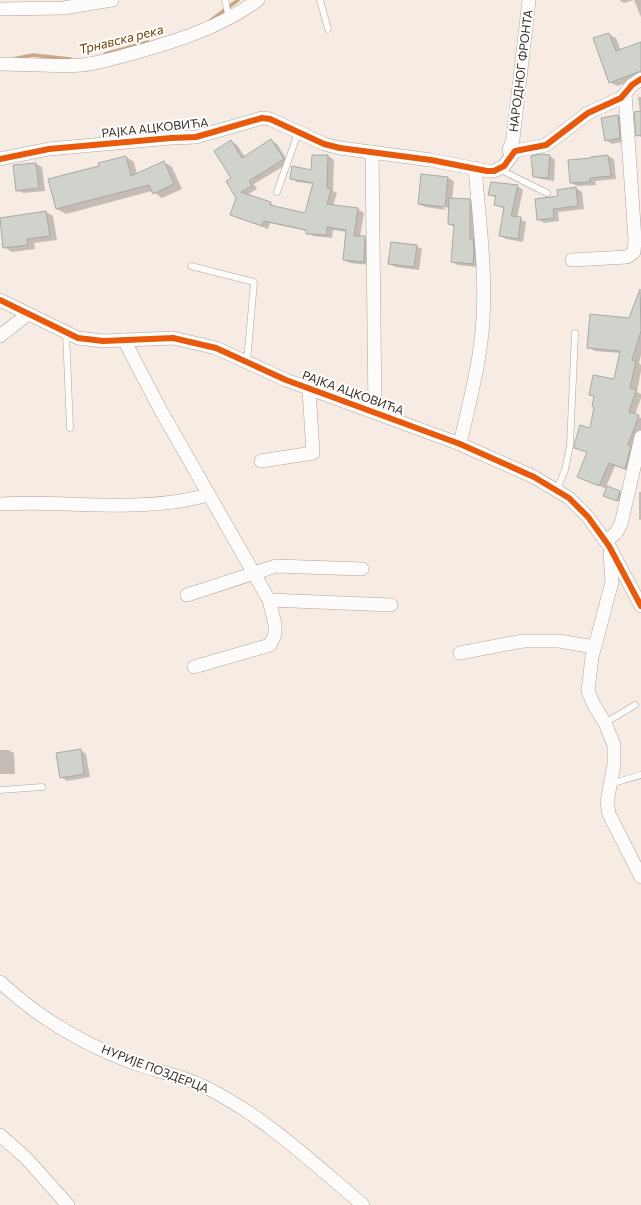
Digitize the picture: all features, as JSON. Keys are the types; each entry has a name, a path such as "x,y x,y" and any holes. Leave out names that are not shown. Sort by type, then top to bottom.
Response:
{"street":[{"path":"0,9 63,8 112,0"},
{"path":"0,64 81,65 94,63 174,41 228,16 258,0"},
{"name":"НАРОДНОГ ФРОНТА","path":"529,0 513,139 509,150 511,154 520,149 546,145 588,113 625,94 632,85 641,79"},
{"path":"572,260 626,257 634,252 635,240 625,94"},
{"name":"РАЈКА АЦКОВИЋА","path":"0,159 49,149 196,137 262,118 270,119 324,144 494,171 500,169"},
{"name":"РАЈКА АЦКОВИЋА","path":"372,152 375,411"},
{"path":"500,169 507,162 511,154"},
{"path":"460,444 478,362 483,317 484,290 475,168"},
{"name":"РАЈКА АЦКОВИЋА","path":"0,300 66,333 90,340 173,338 187,340 216,348 309,389 375,411 460,444 534,477 557,489 583,511 607,544 641,606"},
{"path":"0,336 28,314"},
{"path":"124,340 160,409 269,600 275,624 275,634 270,645 194,667"},
{"name":"РАЈКА АЦКОВИЋА","path":"261,461 313,452 309,389"},
{"path":"641,437 621,524 607,544 612,582 594,647 588,691 594,705 605,722 614,745 614,765 607,802 609,814 641,877"},
{"path":"0,504 30,502 132,506 177,502 208,495"},
{"path":"187,596 276,566 362,568"},
{"path":"269,600 391,605"},
{"path":"460,653 523,641 559,641 594,647"},
{"name":"НУРИЈЕ ПОЗДЕРЦА","path":"0,982 50,1022 83,1042 137,1064 191,1080 243,1108 262,1121 363,1205"},
{"path":"0,1135 26,1158 68,1205"}],"lane":[{"path":"225,0 228,16"},
{"path":"320,0 328,28"},
{"path":"277,192 298,133"},
{"name":"РАЈКА АЦКОВИЋА","path":"500,169 547,193"},
{"path":"191,266 254,282 247,362"},
{"path":"66,333 70,428"},
{"path":"557,489 565,470 570,445 575,333"},
{"path":"605,722 635,705"},
{"path":"610,784 641,775"},
{"path":"0,790 42,787"}],"building":[{"path":"609,33 616,51 641,42 641,71 609,83 593,38"},
{"path":"641,111 641,135 636,136 634,112"},
{"path":"618,115 620,138 605,141 601,118"},
{"path":"271,139 284,159 249,181 252,186 241,192 271,202 270,205 305,213 313,183 290,179 292,166 311,170 312,155 328,155 327,188 331,189 327,204 358,208 354,236 365,236 364,262 343,260 346,230 327,227 327,235 306,234 306,230 264,221 262,226 230,215 236,198 226,181 231,178 214,151 231,140 242,158"},
{"path":"540,154 550,155 548,178 533,177 531,156"},
{"path":"608,155 611,176 590,178 590,182 570,183 568,160"},
{"path":"126,156 131,176 164,161 174,184 153,194 149,185 56,209 48,179 99,166 98,163"},
{"path":"36,163 39,188 16,191 13,165"},
{"path":"421,174 448,177 445,207 418,204"},
{"path":"491,182 518,185 511,216 521,217 518,239 499,236 504,207 494,205 496,196 488,195"},
{"path":"576,187 578,206 553,209 554,218 537,220 535,199 558,196 557,190"},
{"path":"449,198 470,199 470,239 473,239 473,264 451,262 454,225 448,224"},
{"path":"46,211 50,236 27,239 28,245 3,248 0,218"},
{"path":"391,242 417,245 414,267 388,264"},
{"path":"640,289 641,331 632,360 636,361 630,388 636,390 629,412 639,415 628,445 631,446 625,469 609,463 599,486 577,477 587,452 574,448 580,425 590,428 594,407 592,406 594,396 589,395 593,375 614,379 620,351 587,348 590,314 629,318"},
{"path":"607,486 620,491 617,501 603,496"},
{"path":"81,749 84,774 60,778 56,753"}],"waterway":[{"name":"Трнавска река","path":"210,21 238,0"},
{"name":"Трнавска река","path":"105,54 148,42"},
{"name":"Трнавска река","path":"13,59 33,55 70,59"}],"cycle path":[{"path":"0,159 49,149 196,137 262,118 270,119 324,144 340,148 431,160 487,171 494,171 504,166 515,151 546,145 588,113 621,98 632,85 641,79"},
{"path":"0,300 78,338 103,341 173,338 216,348 286,380 460,444 534,477 569,498 588,517 609,546 641,606"}]}
